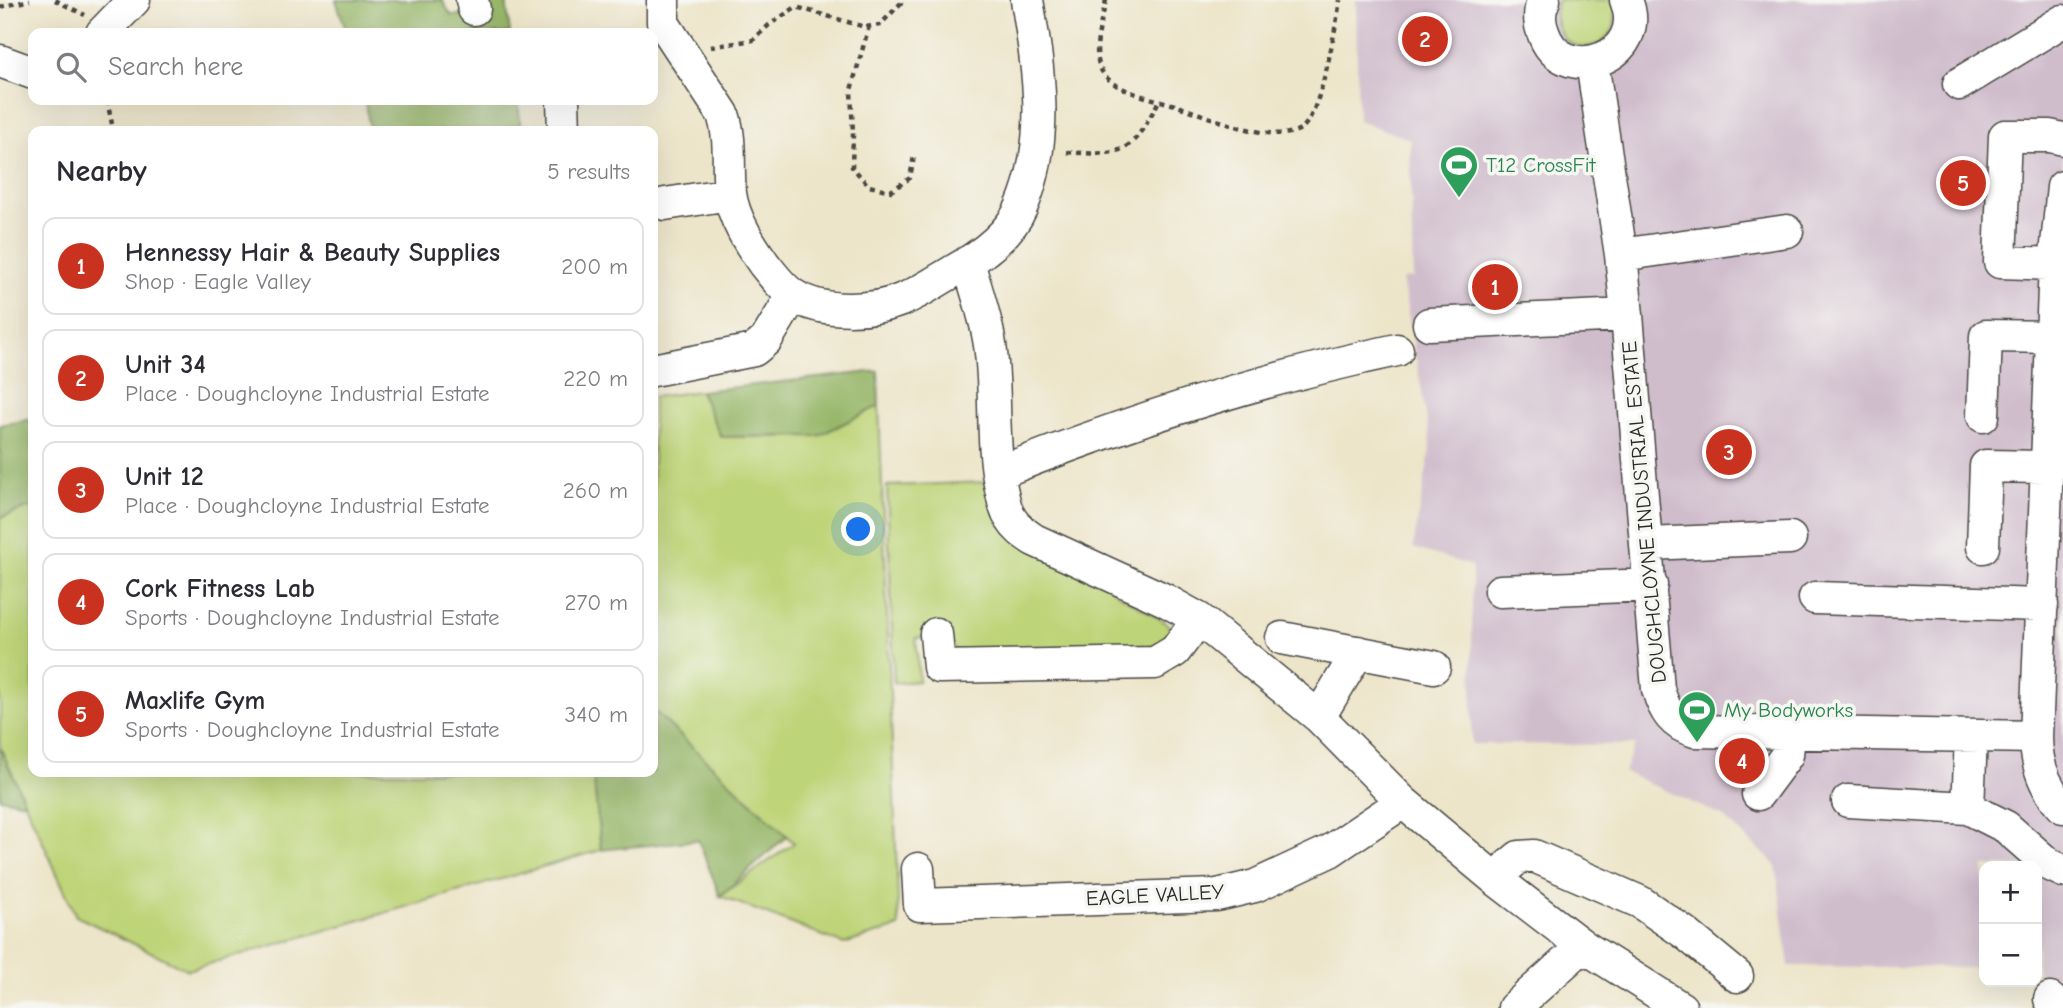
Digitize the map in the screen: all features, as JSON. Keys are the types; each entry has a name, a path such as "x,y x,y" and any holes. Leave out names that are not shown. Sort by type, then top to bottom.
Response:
{"street":[{"path":"107,28 134,0"},
{"path":"656,19 723,114 728,131 730,194 754,249 777,280 793,295 815,304 869,309 907,298 968,262 1014,221 1036,163 1039,139 1038,75 1027,0"},
{"path":"1544,0 1540,21 1544,35 1552,48 1563,57 1577,62 1606,58 1618,49 1627,36 1630,22 1626,0"},
{"path":"1959,84 2063,22"},
{"path":"0,61 28,71"},
{"name":"DOUGHCLOYNE INDUSTRIAL ESTATE","path":"1592,62 1628,315 1658,689 1665,712 1681,727 1695,731 2036,737"},
{"path":"563,105 564,126"},
{"path":"2055,264 2000,262 2005,136 2050,136 2063,139"},
{"path":"2063,187 2055,264 2052,337 2054,516 2042,605 2036,737 2036,751 2044,780 2063,807"},
{"path":"666,204 730,194"},
{"path":"1621,255 1787,231"},
{"path":"968,262 991,346 998,473 1005,506 1018,530 1199,619 1319,717 1403,802 1494,878 1583,946 1681,1008"},
{"path":"658,369 754,350 766,340 793,295"},
{"path":"1429,324 1628,315"},
{"path":"1983,416 1986,336 2052,337"},
{"path":"998,473 1123,426 1217,395 1397,350"},
{"path":"1983,547 1986,466 2053,456"},
{"path":"1648,544 1790,538"},
{"path":"1500,591 1651,585"},
{"path":"1815,598 2042,605"},
{"path":"936,634 939,667 1155,663 1175,651 1199,619"},
{"path":"1282,638 1434,667"},
{"path":"1319,717 1358,652"},
{"path":"1758,794 1787,755 1789,734"},
{"path":"1968,807 1971,737"},
{"path":"1848,801 1968,807 2006,828 2048,864 2063,871"},
{"name":"EAGLE VALLEY","path":"918,869 920,905 1217,895 1255,886 1331,851 1403,802"},
{"path":"1494,878 1519,857 1534,856 1640,902 1685,933 1737,975"},
{"path":"1514,1008 1583,946"}],"path":[{"path":"0,7 30,0"},
{"path":"711,47 753,40 769,25 796,8 865,27 880,25 901,0"},
{"path":"1106,0 1097,52 1101,70 1109,81 1159,101 1246,129 1288,133 1301,129 1311,119 1330,58 1340,0"},
{"path":"869,26 851,90 852,167 869,186 891,191 910,178 915,156"},
{"path":"1067,152 1115,153 1129,146 1144,129 1159,101"},
{"path":"108,105 111,124"}],"shaded area":[{"path":"1356,0 2063,0 2063,977 2042,975 2042,861 1979,861 1979,968 1789,966 1776,865 1722,816 1624,772 1635,745 1472,744 1472,566 1413,548 1431,444 1402,279 1413,278 1410,139 1358,121"}],"green space":[{"path":"336,0 442,0 451,15 485,15 484,0 506,0 509,28 345,28"},
{"path":"1558,0 1612,0 1615,7 1614,29 1598,44 1587,47 1570,43 1558,29"},
{"path":"366,105 518,105 521,126 369,126"},
{"path":"878,371 879,406 818,436 721,437 700,391"},
{"path":"700,391 721,437 818,436 879,406 899,927 844,944 720,896 794,843 658,715 658,396"},
{"path":"28,420 28,508 0,518 0,425"},
{"path":"987,482 1117,593 1168,624 1171,635 1156,646 972,655 956,650 949,635 916,638 919,681 894,683 887,486"},
{"path":"28,508 28,777 594,777 601,850 188,970 76,916 0,747 0,518"},
{"path":"658,715 787,836 720,896 698,840 601,850 594,777 658,777"},
{"path":"0,747 25,803 0,798"}],"place":[{"name":"Unit 34","path":"1425,39"},
{"name":"Maxlife Gym","path":"1963,183"},
{"name":"T12 CrossFit","path":"1459,199"},
{"name":"Hennessy Hair & Beauty Supplies","path":"1495,287"},
{"name":"Unit 12","path":"1729,452"},
{"name":"My Bodyworks","path":"1697,744"},
{"name":"Cork Fitness Lab","path":"1742,761"}]}
